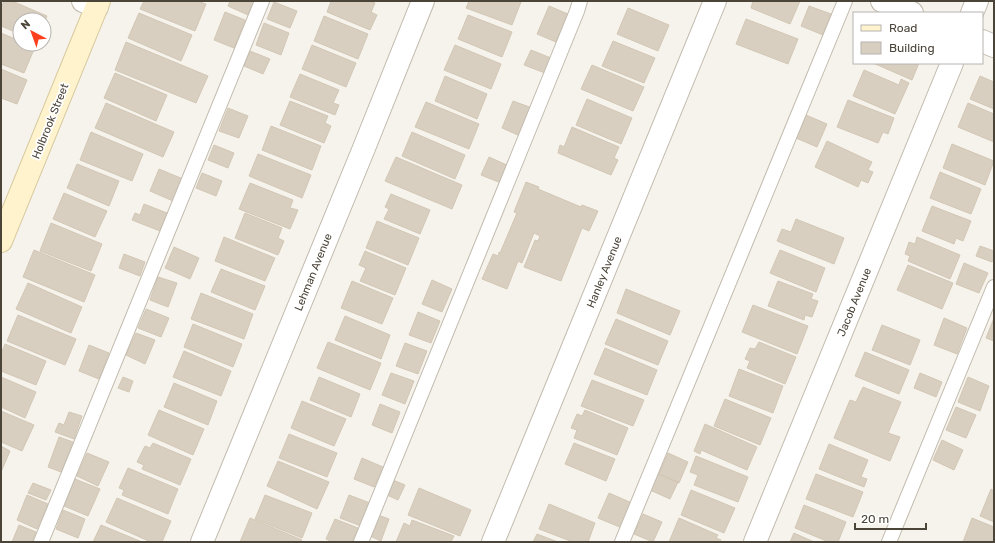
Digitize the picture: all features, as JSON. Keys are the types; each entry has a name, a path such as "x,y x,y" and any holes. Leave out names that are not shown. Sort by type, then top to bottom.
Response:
{"street":[{"name":"Lehman Avenue","path":"202,542 423,1"},
{"name":"Hanley Avenue","path":"493,542 715,1"},
{"path":"882,1 910,12"},
{"path":"972,12 977,1"},
{"name":"Holbrook Street","path":"1,241 93,3"},
{"path":"983,41 994,46"},
{"name":"Jacob Avenue","path":"755,542 952,64"}],"lane":[{"path":"41,542 262,1"},
{"path":"361,542 578,11 580,1"},
{"path":"622,542 845,1"},
{"path":"889,542 994,287"}],"building":[{"path":"4,1 12,1 38,12 12,12 12,31 1,26 1,8"},
{"path":"144,1 197,1 206,4 195,31 140,9"},
{"path":"230,1 254,1 248,15 228,6"},
{"path":"331,1 369,1 375,3 371,12 377,15 370,30 327,12"},
{"path":"469,1 521,2 512,25 466,8"},
{"path":"753,1 800,1 790,24 751,8"},
{"path":"274,2 297,11 290,28 267,19"},
{"path":"549,6 568,14 556,42 537,34"},
{"path":"809,6 831,14 823,35 801,26"},
{"path":"628,8 669,25 658,51 617,34"},
{"path":"225,12 245,20 234,48 214,40"},
{"path":"139,13 192,35 181,61 128,38"},
{"path":"468,15 512,32 502,57 458,39"},
{"path":"324,16 368,34 358,59 314,41"},
{"path":"746,19 798,39 788,64 736,44"},
{"path":"264,23 289,33 281,55 256,45"},
{"path":"1,33 12,38 12,52 33,52 24,73 1,64"},
{"path":"613,41 655,58 644,83 602,66"},
{"path":"126,42 208,76 196,103 115,70"},
{"path":"312,45 356,63 346,87 302,69"},
{"path":"455,45 501,64 491,89 444,70"},
{"path":"531,50 551,58 545,73 524,65"},
{"path":"250,51 270,59 263,74 244,66"},
{"path":"875,64 919,64 912,80"},
{"path":"592,65 644,87 633,111 581,89"},
{"path":"1,69 27,80 17,104 1,98"},
{"path":"864,70 899,85 901,79 909,83 895,114 853,96"},
{"path":"115,73 167,95 156,121 104,98"},
{"path":"300,74 339,90 333,103 339,105 335,115 290,97"},
{"path":"445,76 487,94 477,119 435,101"},
{"path":"980,76 994,82 994,109 970,99"},
{"path":"587,99 632,118 621,144 576,125"},
{"path":"848,100 894,118 888,134 883,132 878,143 837,127"},
{"path":"290,101 328,116 325,123 331,126 324,143 280,125"},
{"path":"513,101 532,108 520,136 502,128"},
{"path":"426,102 479,124 469,149 415,127"},
{"path":"106,103 174,132 163,157 95,128"},
{"path":"968,103 994,114 994,142 958,127"},
{"path":"228,108 248,116 239,138 219,131"},
{"path":"806,115 827,124 817,147 796,138"},
{"path":"271,126 321,146 312,170 262,150"},
{"path":"572,127 619,147 614,158 618,160 611,175 558,153 560,145 564,147"},
{"path":"91,132 143,154 132,181 80,160"},
{"path":"412,132 465,155 455,179 402,156"},
{"path":"827,141 872,162 868,170 873,172 868,183 861,180 858,187 815,167"},
{"path":"952,144 994,161 985,185 943,168"},
{"path":"214,145 234,153 228,168 208,160"},
{"path":"258,154 311,175 302,198 249,176"},
{"path":"396,157 462,185 452,209 385,181"},
{"path":"489,157 509,166 501,183 481,175"},
{"path":"77,164 119,181 109,206 67,188"},
{"path":"159,169 183,179 173,201 150,191"},
{"path":"940,172 981,189 971,214 930,198"},
{"path":"202,173 222,181 216,196 196,188"},
{"path":"526,182 539,187 538,189 581,207 582,205 598,211 589,231 582,228 561,281 524,267 535,240 538,241 540,236 534,233 522,263 518,261 507,289 482,279 493,254 498,256 499,252 500,253 517,213 514,212"},
{"path":"250,183 293,200 290,208 298,210 290,229 239,209"},
{"path":"64,193 107,211 95,237 53,219"},
{"path":"391,194 430,210 420,234 384,219 389,209 385,207"},
{"path":"144,204 167,213 160,231 132,220 135,213 140,215"},
{"path":"932,206 971,221 963,241 956,238 954,244 922,231"},
{"path":"245,213 282,228 278,238 284,241 278,255 235,238"},
{"path":"796,219 844,238 834,264 777,241 782,229 791,232"},
{"path":"377,221 419,238 408,265 366,248"},
{"path":"51,223 102,244 91,271 40,251"},
{"path":"224,237 275,258 265,281 215,261"},
{"path":"917,237 960,255 950,279 908,261 910,256 905,254 909,242 915,244"},
{"path":"980,246 994,251 994,258 992,262 976,256"},
{"path":"174,247 199,258 190,279 165,268"},
{"path":"34,250 95,275 84,302 23,277"},
{"path":"780,250 825,268 816,292 770,273"},
{"path":"365,251 406,268 395,295 360,281 366,268 359,265"},
{"path":"124,254 145,262 140,276 119,268"},
{"path":"964,263 988,273 979,293 956,284"},
{"path":"908,265 953,283 942,309 897,290"},
{"path":"221,269 265,286 255,310 211,292"},
{"path":"158,277 177,283 168,307 150,300"},
{"path":"432,280 452,289 442,312 422,304"},
{"path":"352,281 393,298 382,324 341,308"},
{"path":"778,281 813,294 811,299 818,301 812,317 805,315 804,320 768,306"},
{"path":"28,283 82,307 71,333 16,309"},
{"path":"626,289 680,311 670,335 617,313"},
{"path":"201,293 253,314 244,339 191,319"},
{"path":"753,305 808,326 797,354 742,332"},
{"path":"146,309 169,318 161,337 138,328"},
{"path":"418,312 440,321 431,343 409,335"},
{"path":"18,315 76,339 65,365 7,341"},
{"path":"345,316 390,335 381,359 335,340"},
{"path":"944,318 967,328 957,354 934,345"},
{"path":"994,318 994,341 986,338"},
{"path":"616,319 668,341 658,365 605,344"},
{"path":"193,324 242,344 233,367 184,347"},
{"path":"882,325 920,340 910,365 872,350"},
{"path":"136,333 155,340 145,364 126,355"},
{"path":"328,342 381,363 370,390 317,368"},
{"path":"759,342 796,357 785,384 747,368 750,361 745,359 750,348 755,349"},
{"path":"405,343 427,351 418,374 396,366"},
{"path":"5,344 46,361 36,385 1,371 1,354"},
{"path":"89,345 109,353 99,379 79,371"},
{"path":"605,348 657,370 647,395 594,374"},
{"path":"184,351 231,371 221,396 173,377"},
{"path":"865,352 909,370 899,394 855,376"},
{"path":"739,369 783,386 773,413 729,396"},
{"path":"391,373 414,381 405,404 382,395"},
{"path":"920,373 942,382 936,397 914,388"},
{"path":"1,377 36,392 25,418 1,407"},
{"path":"123,377 133,381 129,392 118,388"},
{"path":"319,377 360,394 351,417 310,400"},
{"path":"968,377 989,386 980,411 958,402"},
{"path":"592,380 644,400 633,426 581,406"},
{"path":"174,383 217,401 208,425 164,407"},
{"path":"863,387 901,402 888,433 900,437 890,461 834,438 850,400 856,402"},
{"path":"725,399 771,418 760,445 714,426"},
{"path":"302,401 346,419 334,446 291,428"},
{"path":"380,404 400,412 392,433 372,425"},
{"path":"956,407 976,415 966,438 946,430"},
{"path":"159,410 204,429 193,455 148,435"},
{"path":"585,410 628,428 617,455 574,438 577,430 571,428 577,414 582,416"},
{"path":"1,411 34,425 22,451 1,442"},
{"path":"69,412 82,416 74,439 55,432 59,423 64,425"},
{"path":"705,424 757,447 747,470 701,450 700,454 694,451"},
{"path":"289,434 337,453 327,477 279,458"},
{"path":"59,437 73,442 61,472 48,467"},
{"path":"942,440 963,450 954,470 933,460"},
{"path":"153,443 191,459 180,485 142,469 144,465 137,462 145,446 150,448"},
{"path":"574,443 615,459 606,481 565,464"},
{"path":"829,444 868,460 861,477 867,479 864,487 819,469"},
{"path":"1,446 10,451 1,472"},
{"path":"87,453 109,462 98,486 77,476"},
{"path":"668,453 688,462 679,483 659,474"},
{"path":"696,456 748,477 738,502 694,485 698,475 690,472"},
{"path":"362,458 383,467 374,487 354,479"},
{"path":"278,461 329,482 317,509 267,486"},
{"path":"128,468 178,489 168,514 122,495 124,490 119,488"},
{"path":"658,474 678,482 670,499 650,490"},
{"path":"816,474 863,492 853,517 806,499"},
{"path":"75,479 100,489 88,516 64,506"},
{"path":"393,480 405,485 398,500 387,495"},
{"path":"33,483 51,490 46,500 28,493"},
{"path":"419,488 471,510 460,536 408,515"},
{"path":"991,489 994,491 994,522 980,516"},
{"path":"691,490 735,508 724,533 681,515"},
{"path":"609,493 632,503 622,528 598,518"},
{"path":"27,495 48,504 37,529 17,520"},
{"path":"265,495 312,513 302,538 255,519"},
{"path":"349,495 370,503 361,526 340,518"},
{"path":"117,498 171,521 162,542 151,542 106,522"},
{"path":"549,504 595,523 588,542 573,542 539,529"},
{"path":"804,505 846,522 838,542 829,542 795,528"},
{"path":"63,510 85,519 78,538 56,529"},
{"path":"643,514 662,522 653,542 634,534"},
{"path":"378,515 389,519 381,541 370,536"},
{"path":"250,518 302,540 301,542 240,542"},
{"path":"679,518 718,535 716,538 721,540 720,542 669,542"},
{"path":"972,518 994,527 994,542 963,542"},
{"path":"335,519 358,528 352,542 333,542 326,539"},
{"path":"412,520 454,536 451,542 396,542 404,523 410,526"},
{"path":"19,525 36,532 32,542 12,542"},
{"path":"101,525 142,542 93,542"},
{"path":"794,533 814,542 790,542"},
{"path":"537,534 558,542 533,542"}]}
